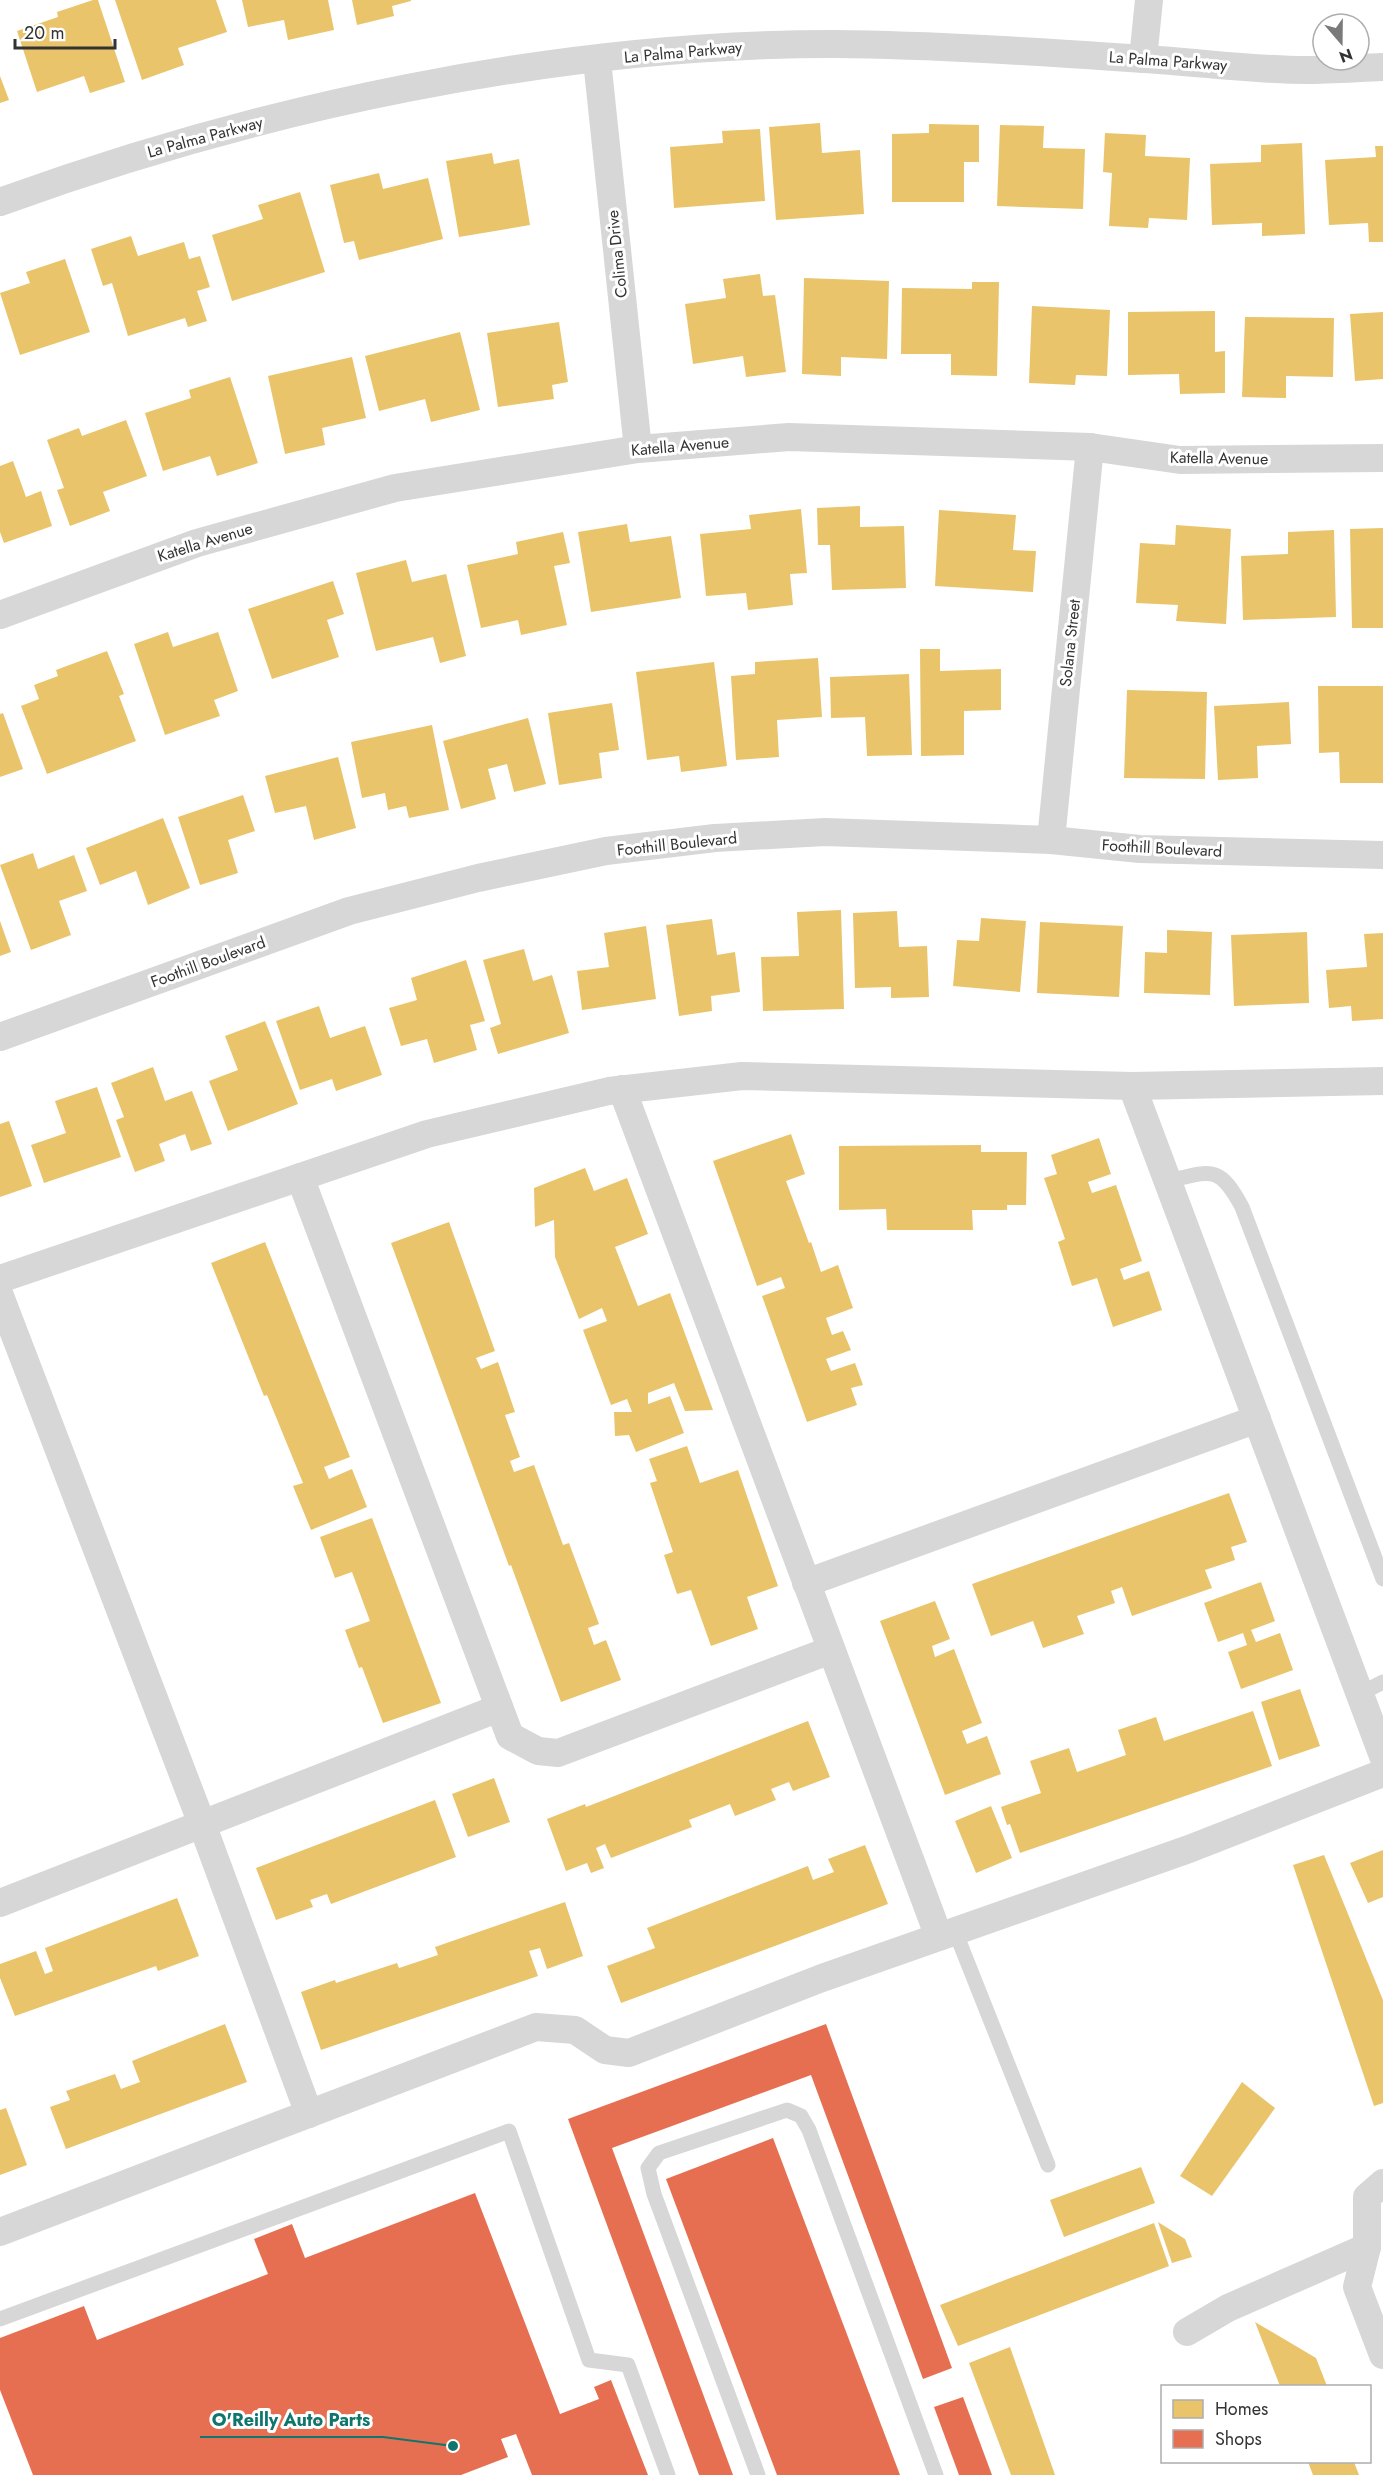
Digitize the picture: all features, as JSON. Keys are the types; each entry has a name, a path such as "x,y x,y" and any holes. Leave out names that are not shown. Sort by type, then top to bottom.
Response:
{"street":[{"path":"1143,59 1149,0"},
{"name":"La Palma Parkway","path":"0,202 71,176 180,142 288,114 400,90 501,72 710,47 832,44 940,46 1304,70 1383,67"},
{"name":"Colima Drive","path":"597,60 638,449"},
{"name":"Katella Avenue","path":"0,615 197,543 395,488 638,449 789,437 1090,447 1180,460 1383,459"},
{"name":"Solana Street","path":"1051,840 1090,447"},
{"name":"Foothill Boulevard","path":"0,1036 349,911 477,878 606,851 716,838 825,832 1051,840 1140,849 1383,855"},
{"path":"0,1279 427,1134 622,1089 742,1076 1132,1086 1383,1081"},
{"path":"1132,1086 1257,1419 1372,1688 1383,1756"},
{"path":"622,1089 831,1650 947,1934"},
{"path":"300,1177 510,1736 538,1751 558,1753 831,1650"},
{"path":"0,1296 202,1824 309,2114"},
{"path":"806,1583 1257,1419"},
{"path":"0,1903 499,1708"},
{"path":"0,2232 536,2027 575,2030 605,2050 629,2053 812,1982 1189,1849 1383,1773"},
{"path":"1383,2183 1367,2197 1375,2252 1357,2287 1383,2355"},
{"path":"1187,2332 1228,2308 1375,2252"}],"lane":[{"path":"1168,1181 1208,1172 1229,1183 1246,1218 1383,1579"},
{"path":"947,1934 1048,2165"},
{"path":"758,2475 654,2194 648,2168 659,2154 787,2110 801,2116 809,2130 936,2475"},
{"path":"0,2319 509,2131 589,2360 628,2365 668,2475"}],"building: Homes":[{"path":"98,0 125,82 90,93 84,76 37,92 17,31 58,17 57,12"},
{"path":"115,0 216,0 227,32 178,48 184,65 142,80"},
{"path":"242,0 328,0 334,30 288,40 284,20 248,27"},
{"path":"352,0 411,1 392,6 394,16 357,25"},
{"path":"0,76 9,100 0,103"},
{"path":"820,123 822,153 860,150 864,214 776,220 769,127"},
{"path":"929,124 979,125 979,162 964,162 964,202 892,202 892,134 929,133"},
{"path":"1000,125 1044,126 1043,148 1085,149 1083,209 997,206"},
{"path":"760,129 765,201 674,208 670,147 723,143 722,131"},
{"path":"1105,133 1146,135 1145,156 1190,158 1187,220 1149,218 1148,228 1109,226 1112,173 1103,172"},
{"path":"1302,143 1305,234 1262,236 1262,223 1212,225 1210,164 1261,162 1261,145"},
{"path":"1375,146 1383,146 1383,242 1369,242 1368,223 1329,225 1325,160 1376,157"},
{"path":"492,153 494,164 519,159 530,225 459,237 446,161"},
{"path":"379,173 383,189 428,178 443,239 359,260 354,241 344,243 330,185"},
{"path":"300,192 325,272 232,301 212,235 263,219 258,205"},
{"path":"131,236 138,256 184,242 189,259 200,256 210,287 197,291 207,321 188,327 185,318 128,336 112,283 103,286 91,249"},
{"path":"65,259 90,332 20,355 0,293 30,283 26,272"},
{"path":"760,274 763,296 775,295 786,372 746,377 743,356 693,364 685,304 726,298 723,279"},
{"path":"804,278 889,281 887,359 841,357 841,376 802,374"},
{"path":"972,282 999,282 997,376 951,375 951,354 901,354 902,288 972,289"},
{"path":"1032,306 1110,310 1107,376 1076,375 1075,385 1029,383"},
{"path":"1215,311 1215,352 1225,351 1225,393 1180,394 1179,374 1128,375 1128,312"},
{"path":"1383,312 1383,379 1355,381 1350,314"},
{"path":"1245,317 1334,318 1333,377 1286,376 1286,398 1242,397"},
{"path":"559,322 568,382 552,385 554,399 498,407 487,333"},
{"path":"460,332 480,410 431,422 425,399 379,411 365,356"},
{"path":"352,357 366,418 322,428 325,445 285,454 268,376"},
{"path":"230,377 258,463 217,476 210,456 163,471 145,413 191,398 189,390"},
{"path":"126,420 147,476 103,492 110,511 70,526 57,490 64,488 47,440 79,428 82,436"},
{"path":"13,461 26,497 41,491 52,526 4,543 0,532 0,466"},
{"path":"860,506 860,527 904,526 906,588 832,590 830,545 818,545 817,508"},
{"path":"801,509 807,573 790,574 793,605 748,610 746,593 706,596 700,534 751,529 749,515"},
{"path":"939,510 1016,515 1013,550 1036,551 1033,592 935,586"},
{"path":"627,524 630,542 671,536 681,598 591,612 578,532"},
{"path":"1176,525 1231,529 1226,624 1176,621 1178,605 1136,603 1140,543 1175,545"},
{"path":"1383,528 1383,628 1352,628 1350,529"},
{"path":"1334,530 1336,617 1243,620 1241,556 1288,554 1288,532"},
{"path":"563,532 570,563 554,566 567,625 521,635 518,620 481,628 467,565 518,554 516,542"},
{"path":"406,560 412,582 446,574 466,656 440,663 433,637 376,651 356,573"},
{"path":"333,581 344,614 327,620 339,657 272,679 248,609"},
{"path":"168,632 173,647 218,632 238,691 214,700 220,716 165,735 134,644"},
{"path":"920,649 940,649 940,671 1001,669 1001,710 964,711 964,755 921,756"},
{"path":"107,651 124,694 119,696 136,741 47,774 21,706 39,699 34,685 58,676 56,670"},
{"path":"818,658 822,717 777,720 779,757 736,760 731,676 755,674 755,662"},
{"path":"714,662 727,766 681,772 679,756 647,760 636,672"},
{"path":"909,674 912,755 867,756 865,717 831,718 830,677"},
{"path":"1318,686 1383,686 1383,783 1340,783 1339,752 1319,753"},
{"path":"1127,690 1207,692 1205,779 1124,778"},
{"path":"1289,702 1291,744 1257,746 1258,778 1218,780 1214,706"},
{"path":"612,703 619,750 599,753 602,778 559,785 548,713"},
{"path":"3,713 23,769 0,777 0,714"},
{"path":"528,718 546,784 514,792 507,764 488,769 496,799 461,809 443,741"},
{"path":"432,725 449,810 409,818 406,806 388,810 385,793 362,798 351,742"},
{"path":"338,757 356,828 314,840 306,806 275,813 265,776"},
{"path":"243,795 255,831 228,840 238,873 200,885 178,817"},
{"path":"163,818 190,888 148,905 136,871 100,885 86,848"},
{"path":"33,853 38,869 74,855 87,891 59,901 71,935 31,950 0,865"},
{"path":"841,910 844,1009 763,1011 761,957 799,956 797,912"},
{"path":"897,911 899,947 927,946 929,997 891,998 891,987 855,988 853,913"},
{"path":"981,918 1026,921 1020,992 953,986 957,940 979,941"},
{"path":"712,919 717,955 735,952 740,992 711,996 712,1011 679,1016 666,925"},
{"path":"0,921 11,952 0,956"},
{"path":"1040,922 1123,926 1119,997 1037,993"},
{"path":"646,926 656,999 582,1010 577,971 609,967 604,933"},
{"path":"1167,930 1212,932 1210,995 1144,993 1145,952 1167,953"},
{"path":"1307,932 1309,1003 1234,1006 1231,935"},
{"path":"1383,933 1383,1019 1352,1021 1351,1006 1329,1008 1326,970 1367,967 1364,934"},
{"path":"524,949 533,981 552,975 569,1033 498,1054 490,1028 501,1024 483,960"},
{"path":"466,960 485,1021 470,1025 477,1050 434,1063 427,1039 401,1046 389,1008 417,1000 411,978"},
{"path":"319,1006 330,1038 365,1026 382,1075 336,1091 332,1079 300,1090 276,1021"},
{"path":"265,1021 298,1104 228,1131 209,1081 238,1070 225,1036"},
{"path":"153,1067 165,1101 192,1091 212,1144 191,1151 185,1134 159,1144 165,1161 135,1172 116,1120 124,1117 111,1083"},
{"path":"97,1087 121,1157 44,1183 31,1145 66,1133 55,1101"},
{"path":"9,1121 32,1186 0,1197 0,1124"},
{"path":"791,1134 805,1174 786,1181 821,1272 838,1265 853,1308 826,1318 832,1335 843,1331 851,1350 826,1359 831,1371 855,1363 863,1385 851,1388 857,1405 807,1422 762,1296 785,1288 781,1277 757,1286 713,1161"},
{"path":"1099,1138 1111,1174 1088,1182 1092,1193 1116,1185 1142,1261 1120,1269 1124,1280 1149,1271 1162,1310 1113,1327 1097,1278 1072,1286 1058,1242 1065,1239 1044,1178 1057,1174 1051,1155"},
{"path":"981,1145 981,1152 1027,1152 1026,1205 1007,1205 1007,1210 972,1210 973,1230 887,1230 886,1209 839,1210 839,1146"},
{"path":"585,1168 594,1191 627,1178 648,1234 615,1247 638,1306 670,1293 713,1410 685,1411 674,1383 648,1393 648,1404 670,1396 684,1433 636,1452 629,1435 615,1436 614,1412 632,1412 627,1399 611,1405 583,1330 607,1321 602,1308 579,1319 555,1257 554,1220 535,1227 534,1188"},
{"path":"449,1222 495,1351 476,1358 481,1369 498,1362 515,1412 505,1415 520,1457 510,1461 514,1472 534,1465 563,1545 569,1543 599,1624 588,1628 594,1645 606,1640 621,1680 561,1702 391,1243"},
{"path":"265,1242 350,1457 324,1467 329,1479 352,1469 367,1507 311,1530 293,1486 303,1483 267,1395 264,1396 211,1263"},
{"path":"687,1446 700,1483 738,1470 778,1586 747,1597 758,1629 711,1646 691,1590 677,1594 664,1555 673,1552 650,1483 657,1481 649,1459"},
{"path":"1229,1493 1247,1542 1231,1547 1235,1560 1205,1570 1212,1588 1132,1616 1122,1587 1111,1591 1115,1603 1077,1616 1084,1634 1043,1648 1033,1621 991,1636 972,1584"},
{"path":"372,1518 441,1703 383,1723 345,1630 370,1621 352,1572 335,1578 320,1537"},
{"path":"1261,1582 1275,1621 1251,1630 1256,1642 1280,1633 1293,1670 1241,1689 1228,1652 1247,1645 1243,1633 1218,1642 1204,1603"},
{"path":"935,1601 950,1639 932,1646 935,1657 954,1649 982,1723 962,1731 967,1744 987,1736 1001,1774 945,1795 880,1621"},
{"path":"1300,1689 1320,1746 1279,1760 1261,1702"},
{"path":"1253,1711 1272,1766 1020,1853 1010,1824 1007,1825 1001,1807 1041,1793 1030,1761 1069,1748 1077,1772 1126,1755 1118,1730 1156,1717 1164,1741"},
{"path":"808,1721 830,1777 793,1791 789,1782 771,1789 776,1800 735,1816 730,1804 689,1820 692,1827 611,1858 605,1844 596,1848 604,1868 591,1873 587,1863 566,1871 547,1819 585,1804 586,1807"},
{"path":"494,1778 510,1822 468,1837 452,1794"},
{"path":"435,1800 456,1857 331,1904 327,1894 310,1900 313,1907 276,1920 256,1868"},
{"path":"991,1806 1012,1858 976,1873 955,1821"},
{"path":"865,1845 888,1904 621,2003 607,1966 655,1948 647,1928 808,1866 813,1880 834,1872 828,1859"},
{"path":"1383,1850 1383,1897 1368,1903 1350,1863"},
{"path":"1324,1855 1383,2000 1383,2103 1374,2106 1293,1865"},
{"path":"177,1898 199,1956 158,1971 156,1966 15,2016 0,1978 0,1964 36,1951 45,1974 53,1971 45,1948"},
{"path":"565,1902 583,1956 547,1969 540,1948 529,1951 538,1976 321,2050 301,1992 397,1963 399,1968 438,1955 435,1947"},
{"path":"225,2024 247,2082 66,2149 50,2107 70,2100 66,2091 115,2074 121,2089 140,2082 132,2061"},
{"path":"1242,2082 1275,2108 1212,2196 1180,2176"},
{"path":"6,2108 27,2165 0,2175 0,2110"},
{"path":"1141,2167 1155,2203 1064,2237 1050,2200"},
{"path":"1158,2222 1185,2239 1192,2257 1172,2263"},
{"path":"1154,2223 1169,2266 958,2346 940,2305"},
{"path":"1255,2322 1316,2358 1327,2385 1280,2385"},
{"path":"1010,2347 1055,2475 1011,2475 969,2363"},
{"path":"1308,2463 1354,2463 1359,2475 1313,2475"}],"building: Shops":[{"path":"826,2024 952,2368 923,2379 811,2075 612,2148 733,2475 699,2475 568,2119"},
{"path":"773,2138 900,2475 777,2475 666,2179"},
{"path":"475,2193 560,2414 599,2399 594,2387 611,2380 648,2475 532,2475 516,2434 501,2439 508,2457 461,2475 33,2475 0,2390 0,2338 84,2306 97,2340 268,2274 254,2239 292,2224 305,2258"},
{"path":"963,2397 992,2475 959,2475 934,2407"}],"place":[{"name":"O'Reilly Auto Parts","path":"453,2446"}]}
